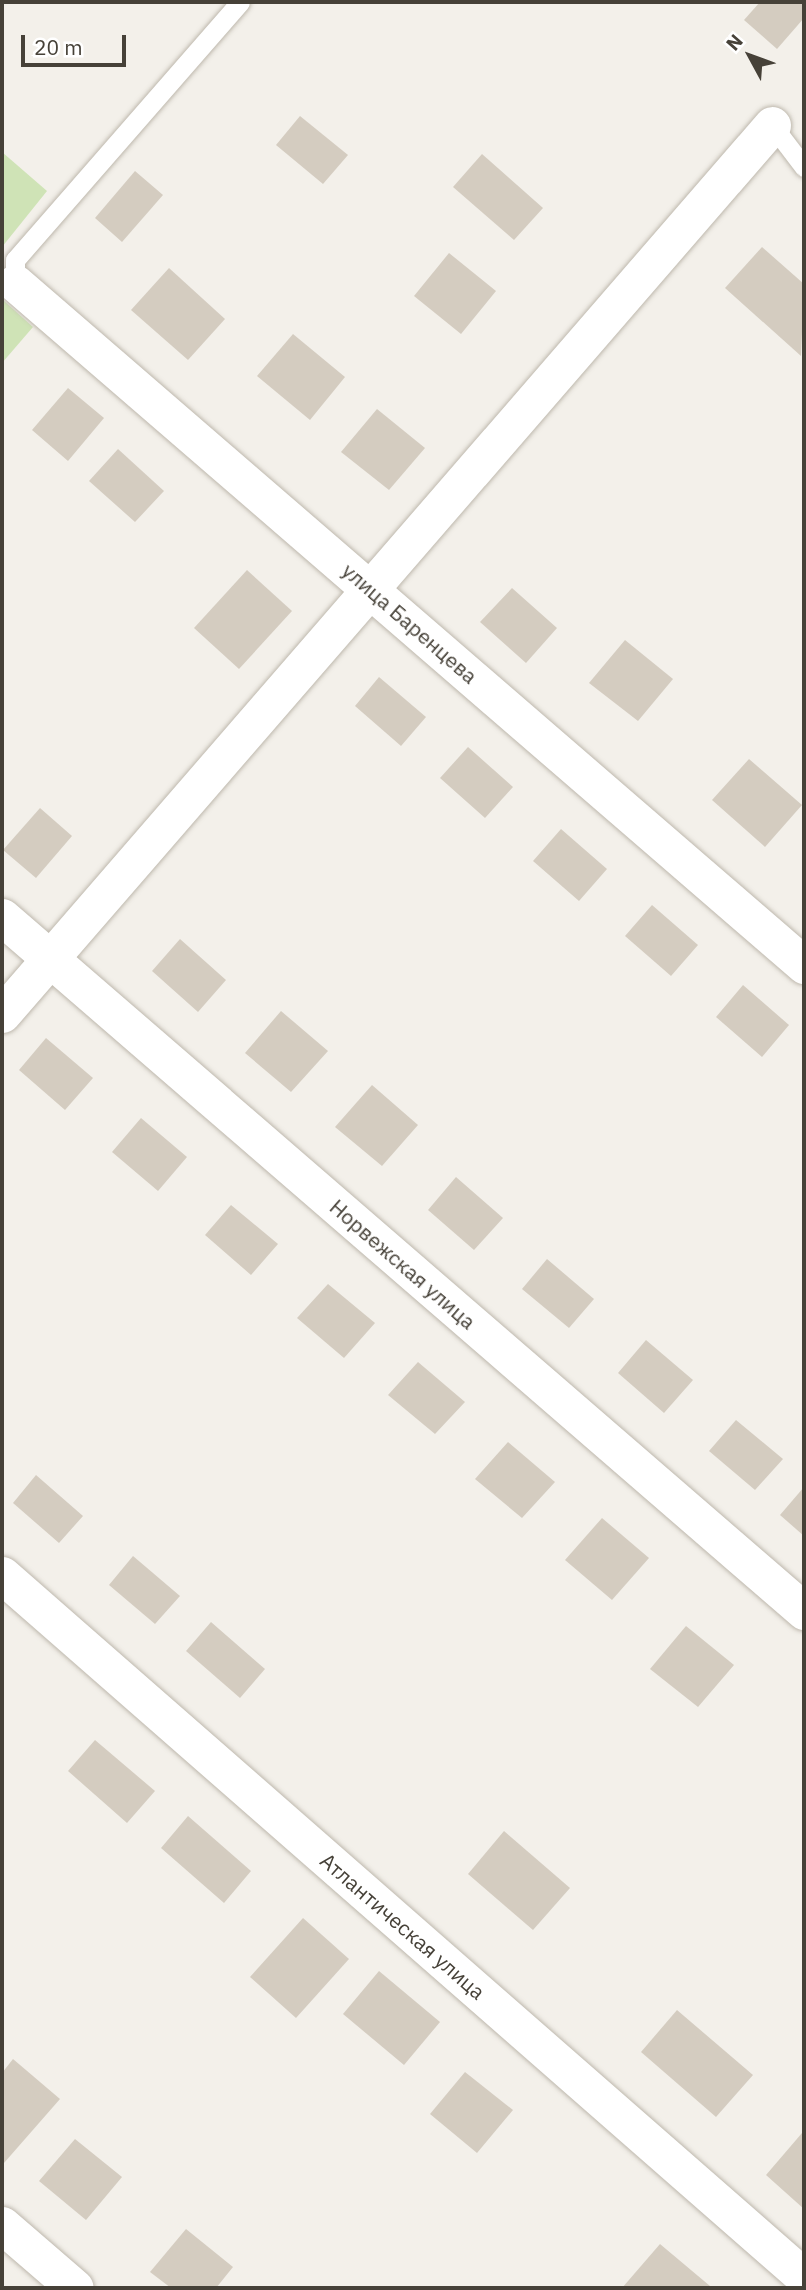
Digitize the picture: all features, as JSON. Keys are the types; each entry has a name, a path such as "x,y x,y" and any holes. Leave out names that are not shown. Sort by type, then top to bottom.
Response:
{"street":[{"path":"2,1014 49,957 373,591 772,125"},
{"name":"улица Баренцева","path":"15,283 804,965"},
{"name":"Норвежская улица","path":"2,917 804,1611"},
{"name":"Атлантическая улица","path":"2,1575 804,2277"},
{"path":"2,2225 75,2288"}],"lane":[{"path":"15,283 15,260 240,2"},
{"path":"772,125 804,167"}],"green space":[{"path":"2,152 47,191 2,247"},
{"path":"2,299 33,327 2,363"}],"building":[{"path":"760,2 804,2 804,18 777,49 744,20"},
{"path":"300,116 348,155 323,184 276,145"},
{"path":"482,154 543,208 514,240 453,187"},
{"path":"135,171 163,195 122,242 95,218"},
{"path":"762,247 804,284 801,356 725,288"},
{"path":"449,253 496,291 461,334 414,296"},
{"path":"169,268 225,319 188,360 131,310"},
{"path":"293,334 345,377 310,420 257,376"},
{"path":"68,388 104,418 68,461 32,430"},
{"path":"377,409 425,448 389,490 341,452"},
{"path":"118,449 164,491 135,522 89,481"},
{"path":"247,570 292,611 239,669 194,628"},
{"path":"512,588 557,628 526,663 480,622"},
{"path":"625,640 673,679 638,721 589,683"},
{"path":"379,677 426,717 401,746 355,706"},
{"path":"468,747 513,787 485,818 440,778"},
{"path":"749,759 802,805 765,847 712,800"},
{"path":"40,808 72,836 36,878 3,850"},
{"path":"561,829 607,869 579,901 533,861"},
{"path":"652,905 698,945 671,976 625,936"},
{"path":"180,939 226,980 198,1012 152,971"},
{"path":"743,985 789,1025 762,1057 716,1017"},
{"path":"281,1011 328,1051 291,1092 245,1053"},
{"path":"46,1038 93,1078 65,1110 19,1070"},
{"path":"372,1085 418,1125 382,1166 335,1127"},
{"path":"141,1118 187,1157 158,1191 112,1152"},
{"path":"456,1177 503,1218 474,1250 428,1210"},
{"path":"231,1205 278,1244 251,1275 205,1235"},
{"path":"547,1259 594,1299 569,1328 522,1289"},
{"path":"328,1284 375,1323 344,1358 297,1318"},
{"path":"646,1340 693,1380 664,1413 618,1373"},
{"path":"418,1362 465,1402 435,1434 388,1395"},
{"path":"736,1420 783,1459 755,1490 709,1451"},
{"path":"508,1442 555,1482 522,1518 475,1479"},
{"path":"36,1475 83,1516 59,1543 13,1503"},
{"path":"804,1487 804,1536 780,1515"},
{"path":"602,1518 649,1558 612,1600 565,1560"},
{"path":"133,1556 180,1596 155,1624 109,1585"},
{"path":"211,1622 265,1669 240,1698 186,1651"},
{"path":"686,1626 734,1665 698,1707 650,1669"},
{"path":"95,1740 155,1791 127,1823 68,1771"},
{"path":"188,1816 251,1871 224,1903 161,1848"},
{"path":"504,1831 570,1888 533,1930 468,1874"},
{"path":"303,1918 349,1959 296,2018 250,1977"},
{"path":"379,1971 440,2022 404,2065 343,2014"},
{"path":"677,2010 753,2075 716,2117 641,2052"},
{"path":"13,2059 60,2099 4,2163 2,2073"},
{"path":"465,2072 513,2110 477,2153 430,2114"},
{"path":"802,2133 804,2135 804,2209 766,2175"},
{"path":"75,2139 122,2177 86,2220 39,2181"},
{"path":"186,2229 233,2267 216,2288 171,2288 150,2272"},
{"path":"660,2244 710,2286 622,2288"}]}
